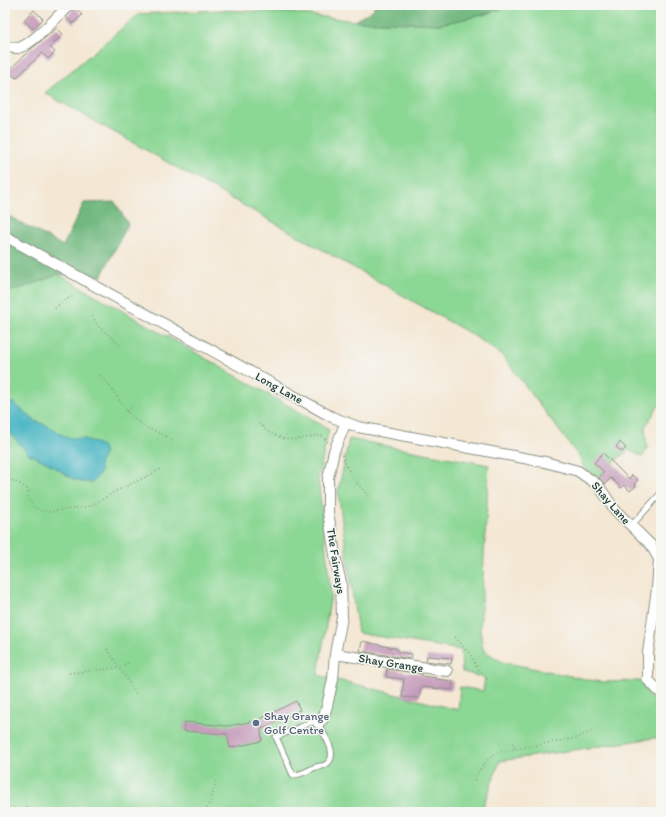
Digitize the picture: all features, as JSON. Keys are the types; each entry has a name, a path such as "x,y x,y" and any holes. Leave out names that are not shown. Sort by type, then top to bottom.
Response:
{"street":[{"path":"5,48 18,48 31,40 46,28 66,8"},
{"name":"Long Lane","path":"5,236 332,417 358,427 545,462 578,471"},
{"name":"The Fairways","path":"318,723 323,719 328,706 342,617 341,582 328,512 328,478 334,451 346,422"},
{"name":"Shay Lane","path":"578,471 598,484 615,510 651,545 660,558 660,571 657,589 657,616 648,653 648,680 661,693"},
{"name":"Shay Grange","path":"335,654 447,671"}],"lane":[{"path":"631,526 661,493"},
{"path":"312,722 318,723 332,753 331,759 326,764 299,775 293,775 276,737 312,722"}],"path":[{"path":"56,308 63,301 72,297"},
{"path":"92,316 98,326 120,345"},
{"path":"99,375 115,391 128,412 143,426 171,439 175,443"},
{"path":"128,412 132,405"},
{"path":"259,424 267,431 284,439 294,440 320,435 330,444"},
{"path":"340,452 344,456 346,465 352,477 373,501"},
{"path":"27,488 29,500 33,506 40,510 48,512 70,509 91,506 114,492 160,469"},
{"path":"5,477 30,491"},
{"path":"455,637 470,654 477,668 487,680"},
{"path":"107,650 136,694"},
{"path":"69,673 118,667 130,662"},
{"path":"474,780 479,769 489,758 499,752 576,738 592,731"},
{"path":"514,743 515,749"},
{"path":"205,812 211,801 216,780"},
{"path":"16,812 30,806"}],"green space":[{"path":"374,5 514,5 482,15 440,24 355,21 374,9"},
{"path":"514,5 661,5 661,402 645,427 647,447 643,457 628,450 595,479 583,466 580,458 502,355 471,334 45,93 139,14 222,10 294,13 355,21 440,24 482,15"},
{"path":"115,202 128,224 101,277 58,274 5,293 5,214 63,246 84,203"},
{"path":"58,274 329,429 318,478 331,594 318,675 458,710 460,687 483,691 485,678 462,672 461,650 358,633 338,492 349,439 489,465 480,631 483,650 502,662 600,682 641,681 650,698 661,704 661,737 500,761 481,812 5,812 5,293"}],"water":[{"path":"5,403 14,403 35,421 46,425 66,437 85,439 103,447 105,453 99,464 101,472 92,483 82,482 73,479 48,463 29,454 5,428"},
{"path":"161,806 179,812 148,812 149,808"}],"building":[{"path":"75,7 82,15 73,24 66,17"},
{"path":"34,10 43,19 33,29 24,20"},
{"path":"57,28 63,34 50,47 55,52 48,59 42,53 16,78 8,71 30,50"},
{"path":"620,442 626,448 622,452 616,447"},
{"path":"603,453 629,479 632,475 638,480 634,484 636,486 630,491 624,485 621,488 611,478 605,484 599,478 604,472 594,463"},
{"path":"362,641 398,649 398,652 412,654 411,659 360,651"},
{"path":"427,656 452,658 451,664 426,661"},
{"path":"387,669 422,674 422,676 453,681 452,690 421,687 419,698 402,697 404,679 386,677"},
{"name":"Shay Grange Golf Centre","path":"296,701 300,710 261,729 262,741 230,748 227,734 184,731 184,722 227,726 256,721"}],"place":[{"name":"Shay Grange Golf Centre","path":"256,723"}]}
